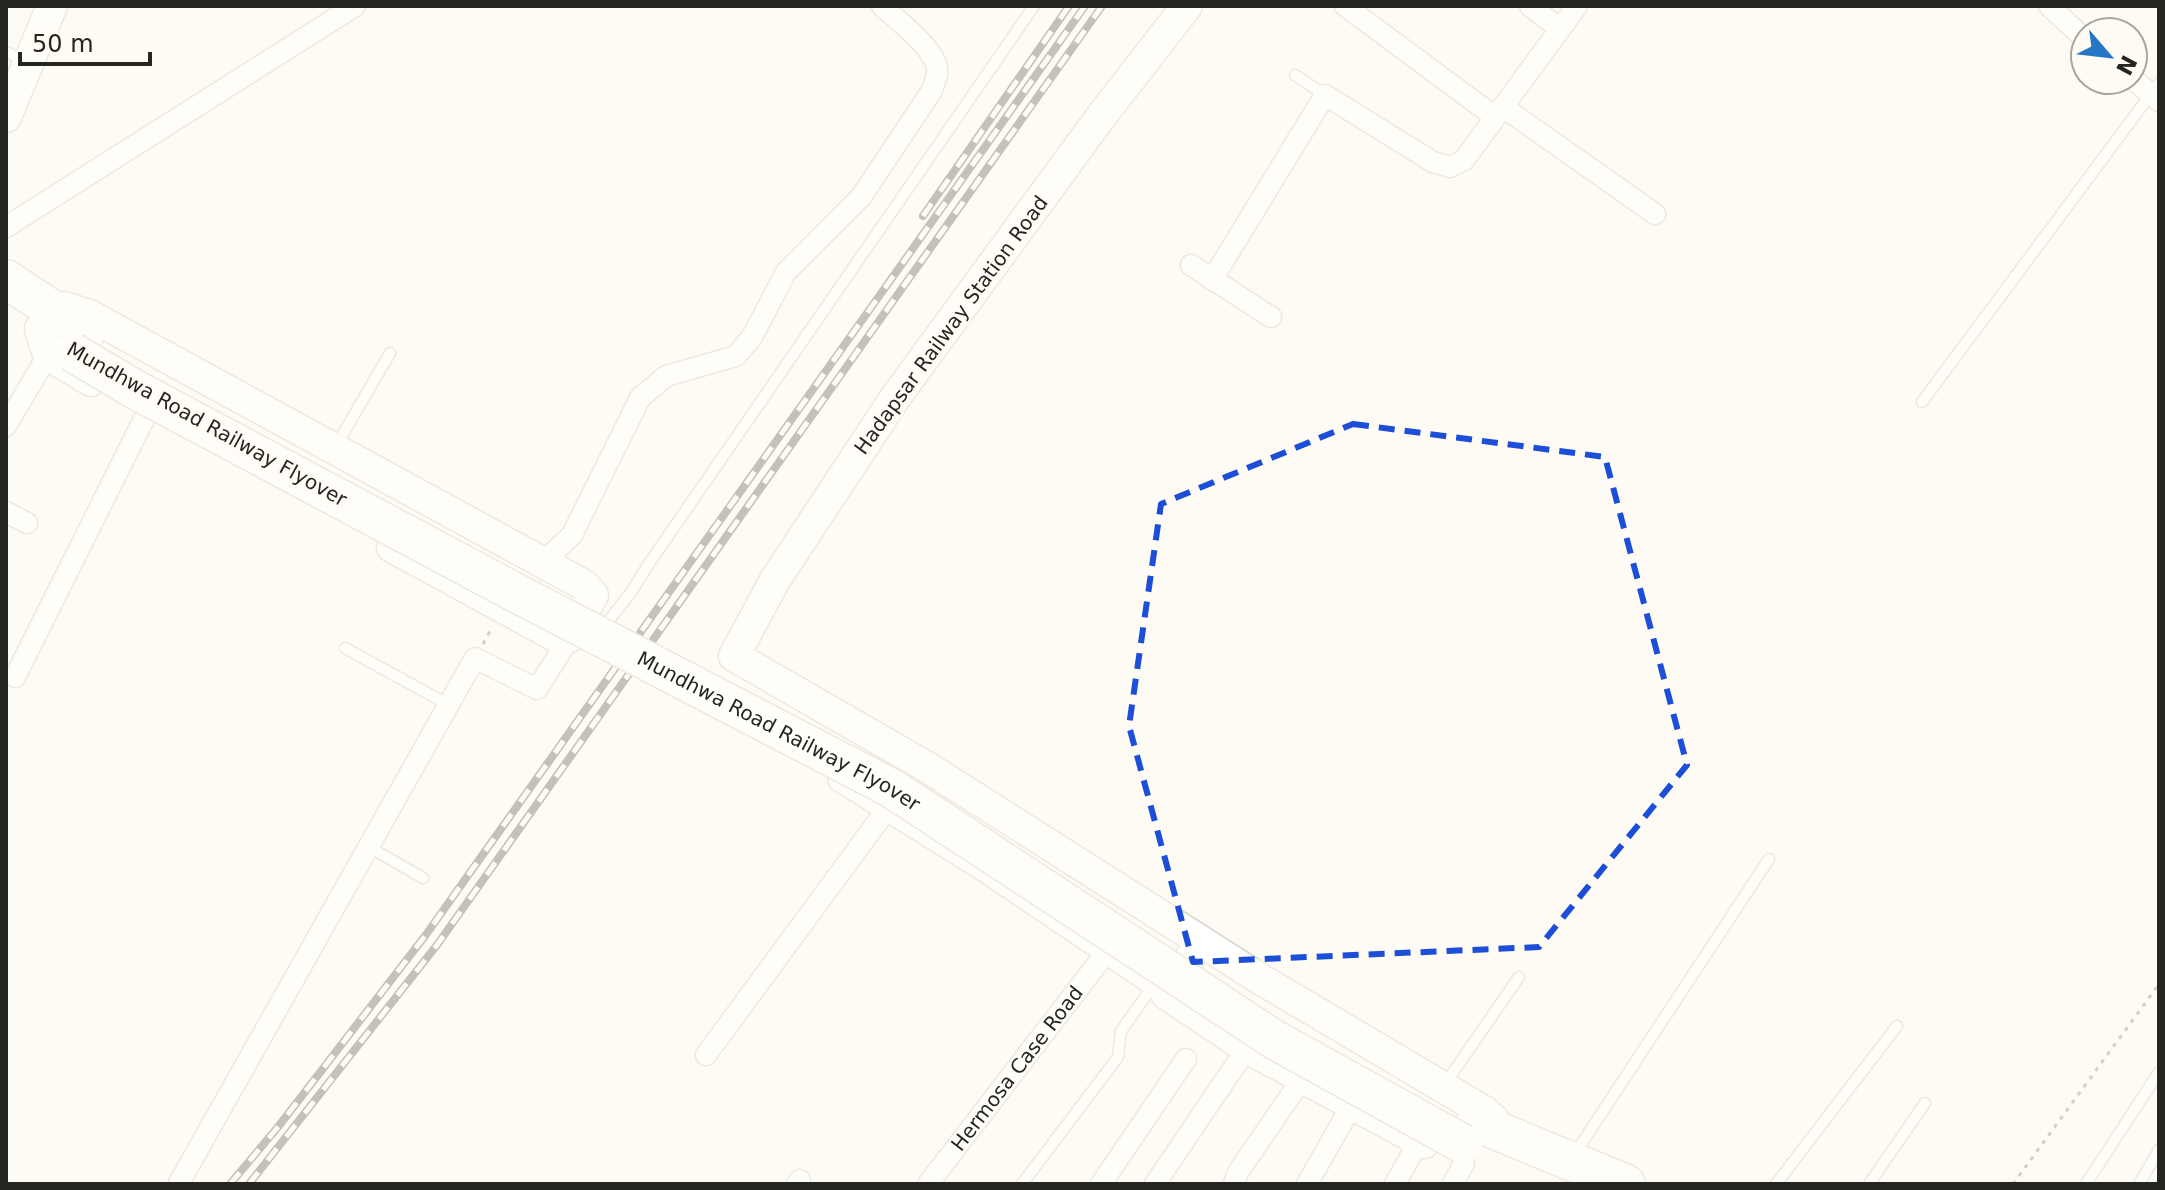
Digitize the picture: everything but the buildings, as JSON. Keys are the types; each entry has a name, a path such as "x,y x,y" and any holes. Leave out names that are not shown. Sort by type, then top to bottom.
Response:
{"highway":[{"name":"Mundhwa Road Railway Flyover","path":"6,279 49,330 532,572 756,688 958,800 1288,1018 1476,1151 1564,1173 1626,1184"}],"street":[{"path":"6,227 355,6"},
{"path":"542,563 572,535 640,398 666,376 736,356 752,337 786,272 861,197 931,92 937,79 932,54 882,6"},
{"name":"Hadapsar Railway Station Road","path":"1187,6 1100,118 895,398 775,580 734,656 927,767 1201,941"},
{"path":"1345,6 1655,214"},
{"path":"1530,6 1560,29"},
{"path":"1212,280 1325,95 1433,162 1450,167 1464,160 1577,6"},
{"path":"6,117 17,57 49,7"},
{"path":"1191,265 1271,317"},
{"path":"6,426 49,330 71,308 335,447 584,585 593,595 537,689 475,658 179,1183"},
{"path":"49,330 147,413 503,609 553,635 570,637"},
{"path":"15,677 147,413"},
{"path":"273,481 300,430"},
{"path":"6,512 27,523"},
{"path":"716,713 887,809 1159,990 1247,1048 1419,1141 1476,1151 1494,1120 1201,941 1159,990"},
{"path":"706,1055 887,809"},
{"name":"Hermosa Case Road","path":"928,1184 1105,954"},
{"path":"1155,1184 1247,1048"},
{"path":"1101,1184 1186,1059"},
{"path":"1234,1184 1238,1172 1302,1079"},
{"path":"1307,1184 1352,1105"},
{"path":"1395,1184 1419,1141"}],"lane":[{"path":"570,637 588,638 607,625 616,614 1034,6"},
{"path":"1295,75 1325,95"},
{"path":"1922,402 2156,92"},
{"path":"335,447 390,353"},
{"path":"345,648 449,705"},
{"path":"369,847 423,878"},
{"path":"1564,1173 1769,859"},
{"path":"1443,1088 1519,977"},
{"path":"1022,1184 1118,1057 1121,1031 1159,990"},
{"path":"1776,1184 1897,1026"},
{"path":"2086,1184 2159,1072"},
{"path":"1869,1184 1925,1103"},
{"path":"2139,1184 2159,1150"}],"path":[{"path":"475,658 503,609"},
{"path":"2013,1184 2159,984"}],"highlighted area":[{"path":"1353,424 1605,457 1687,765 1539,947 1193,962 1129,726 1161,504"}],"railway":[{"path":"923,216 1069,6"},
{"path":"230,1184 278,1127 425,936 1085,6"},
{"path":"249,1184 437,945 1102,6"}]}
